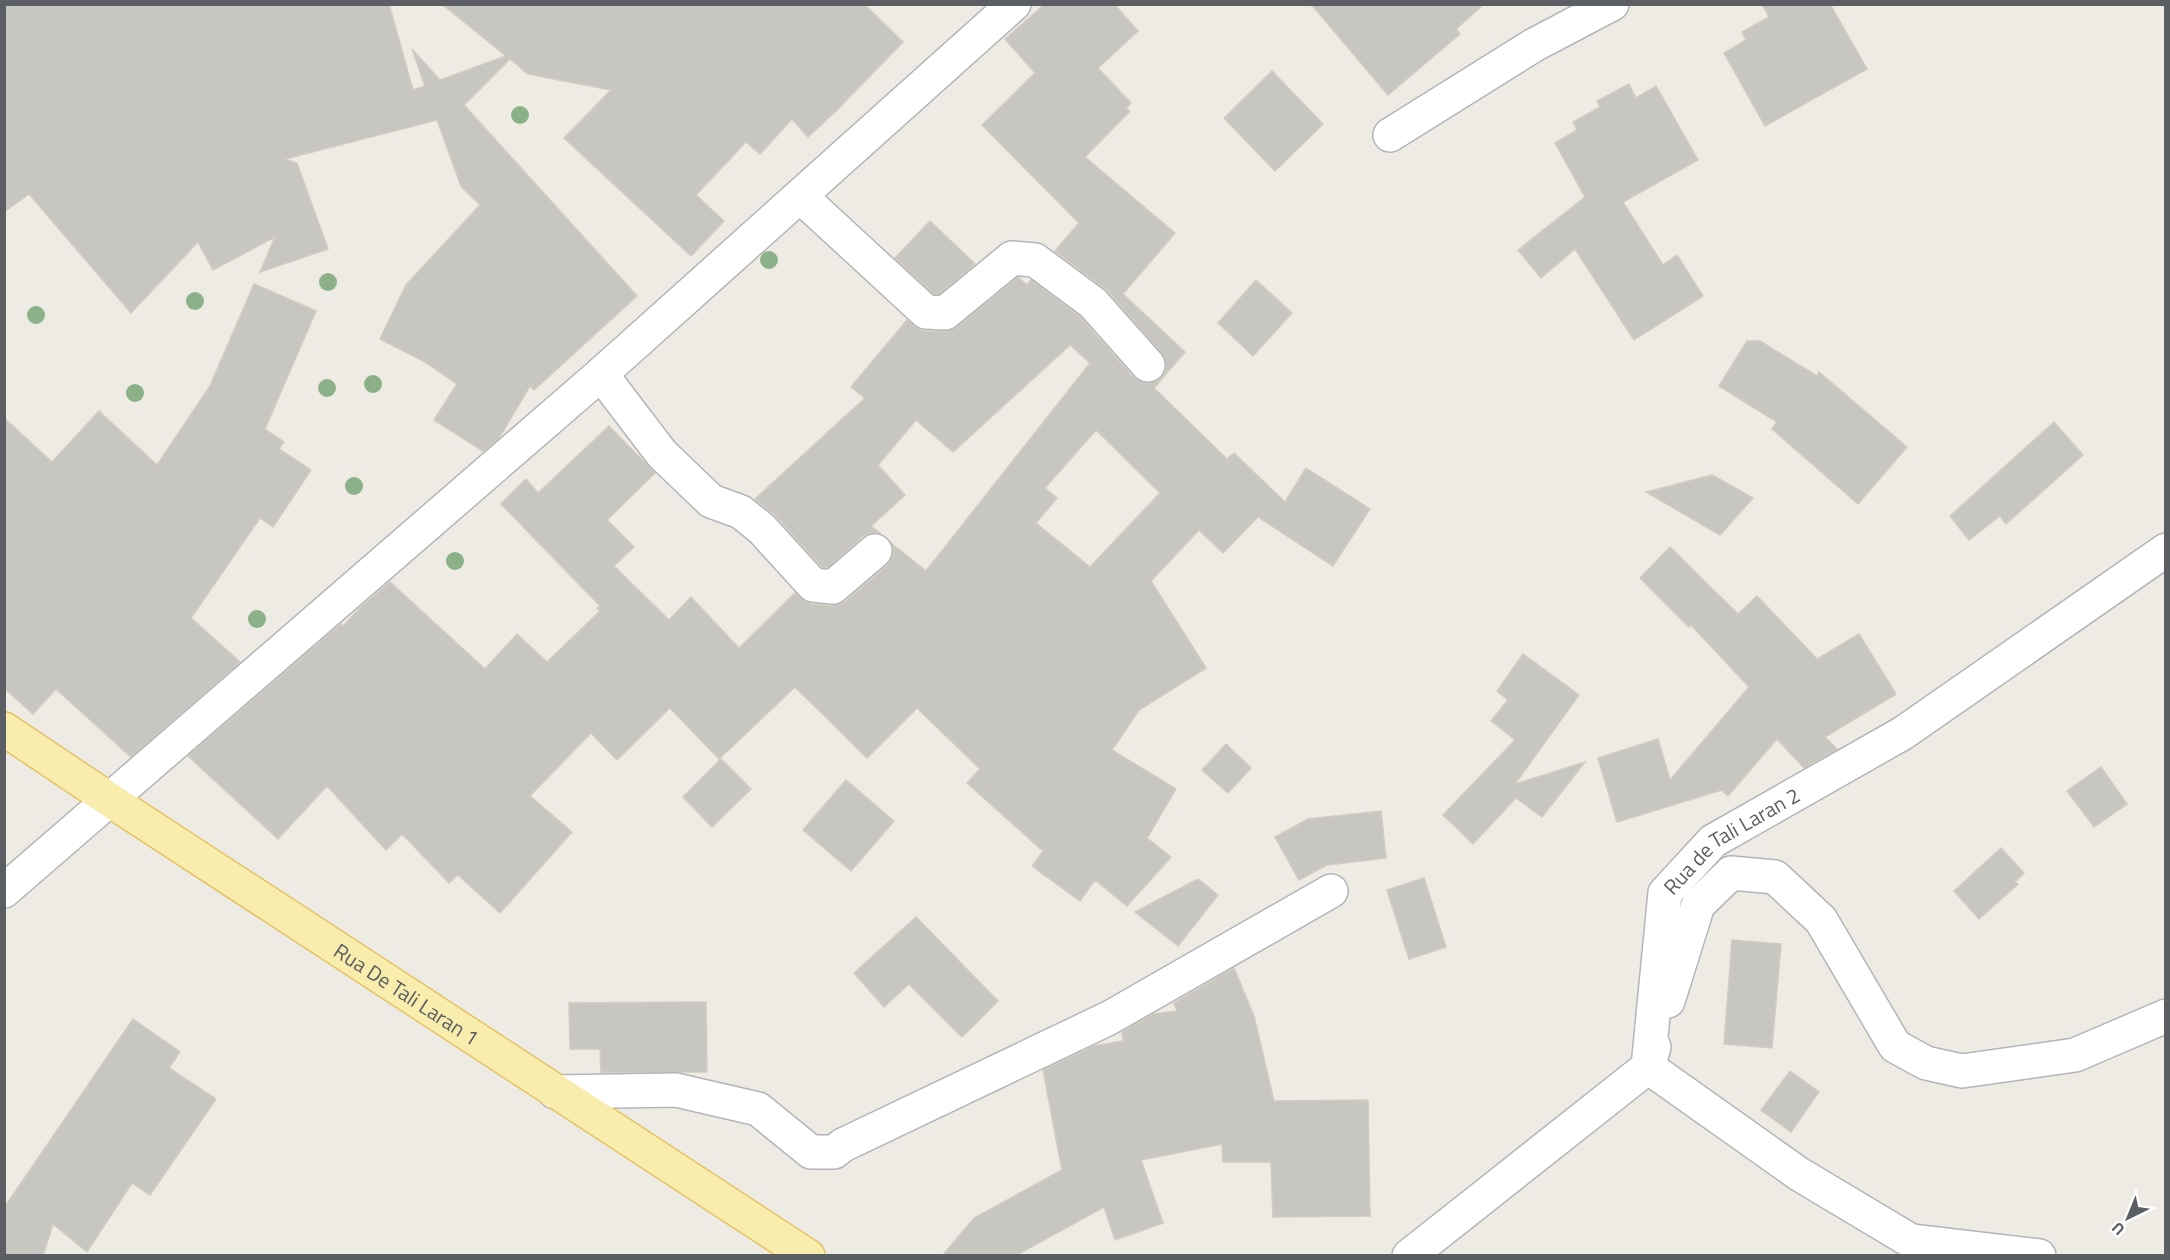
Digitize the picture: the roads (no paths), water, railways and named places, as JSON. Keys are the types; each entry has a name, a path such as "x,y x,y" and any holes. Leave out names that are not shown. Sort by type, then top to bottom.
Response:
{"main road":[{"name":"Rua De Tali Laran 1","path":"4,729 808,1256"}],"street":[{"path":"4,891 601,374 1014,4"},
{"path":"1390,135 1534,45 1612,4"},
{"path":"800,196 926,312 945,313 1012,258 1035,260 1093,303 1148,365"},
{"path":"601,374 662,454 711,501 741,512 762,529 813,585 833,588 875,551"},
{"name":"Rua de Tali Laran 2","path":"1648,1066 1665,893 1713,841 1903,733 2166,550"},
{"path":"1408,1256 1648,1066 1698,905 1731,873 1775,877 1821,920 1895,1046 1926,1064 1962,1071 2075,1054 2166,1016"},
{"path":"555,1092 676,1090 759,1109 811,1152 834,1152 843,1145 1109,1018 1331,891"},
{"path":"1648,1066 1799,1174 1911,1241 2038,1256"}]}
